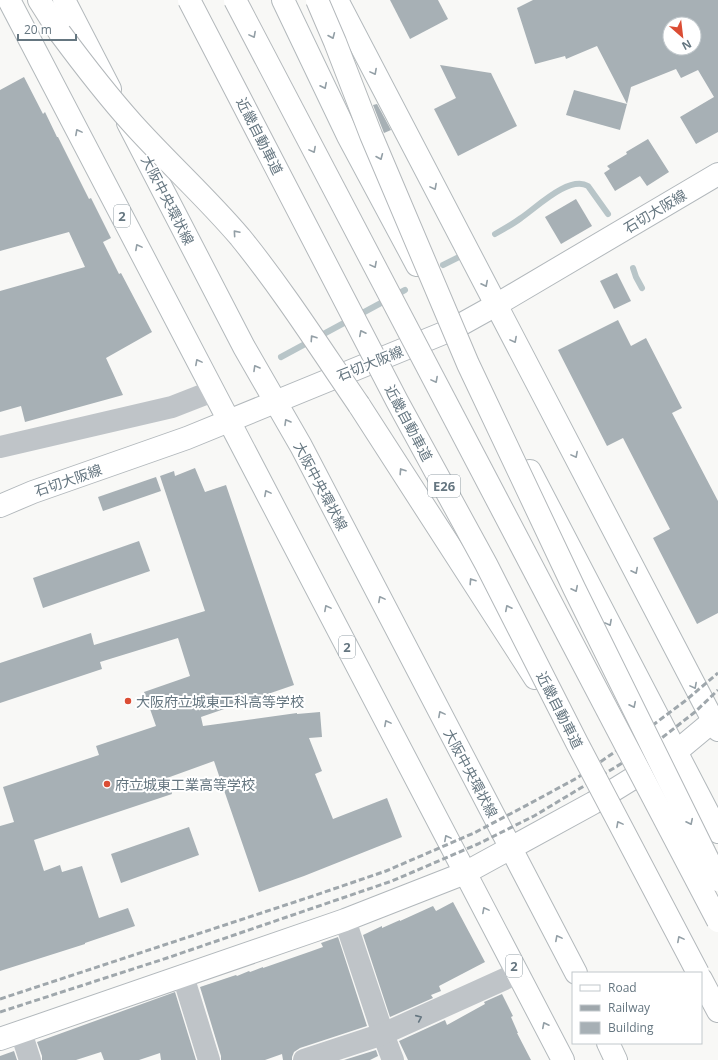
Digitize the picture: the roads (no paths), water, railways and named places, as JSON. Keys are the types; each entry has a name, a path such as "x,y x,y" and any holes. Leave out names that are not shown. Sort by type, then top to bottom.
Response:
{"main road":[{"path":"39,0 60,33 113,101 142,134 208,200 240,237 270,277 359,405 577,743"},
{"name":"近畿自動車道","path":"189,0 397,400 486,564 577,743 697,972"},
{"path":"235,0 718,921"},
{"path":"283,0 348,136 452,330 476,369 718,832"},
{"path":"317,0 371,135 468,364 574,588 718,880"},
{"path":"0,1040 345,920 465,873 593,803 676,751 716,722 496,306 337,0"},
{"name":"大阪中央環状線","path":"66,4 244,347 304,453 575,972"},
{"name":"2","path":"10,9 230,421 563,1060"},
{"name":"石切大阪線","path":"0,506 33,492 162,448 452,330 496,306 718,174"},
{"path":"702,980 718,1011"},
{"path":"608,1044 616,1060"}],"street":[{"path":"0,447 172,407 213,391"},
{"path":"345,920 393,1060"},
{"path":"304,1060 383,1034 518,973"},
{"path":"183,976 209,1060"},
{"path":"21,1032 30,1060"}],"waterway":[{"path":"495,234 518,220 553,194 572,185 580,184 588,186 608,214"},
{"path":"443,265 459,257"},
{"path":"633,268 642,288"},
{"path":"281,357 405,290"}],"railway":[{"path":"0,999 386,871 474,833 577,778 645,731 685,701 718,673"},
{"path":"0,1012 167,958 392,881 478,844 534,816 654,744 695,712 718,690"}],"place":[{"name":"大阪府立城東工科高等学校","path":"128,701"},
{"name":"府立城東工業高等学校","path":"107,784"}]}
